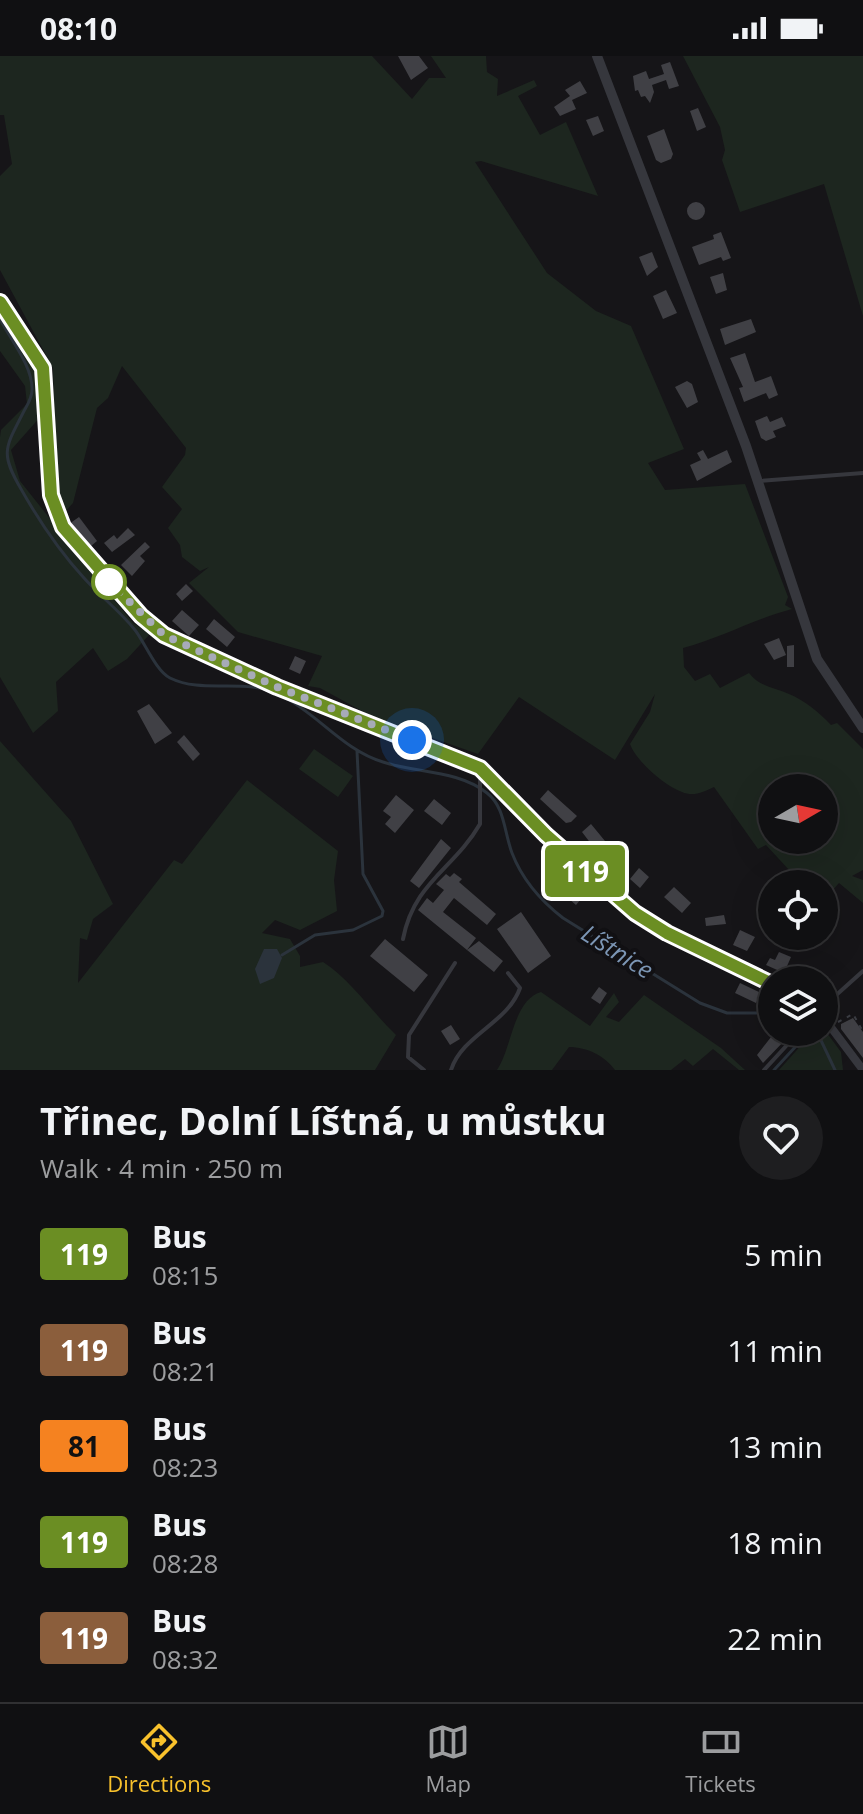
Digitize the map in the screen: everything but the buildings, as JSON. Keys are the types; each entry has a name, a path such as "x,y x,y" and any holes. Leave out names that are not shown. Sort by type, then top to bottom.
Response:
{"street":[{"path":"597,56 757,481 817,659 863,728"},
{"path":"0,302 43,368 51,495 60,520 89,559 141,616 164,635 277,687 480,768 546,835 635,913 667,933 758,977"},
{"path":"838,1037 863,1070"}],"lane":[{"path":"757,481 863,473"},
{"path":"403,939 408,914 419,896 480,824 480,768"},
{"path":"424,1070 408,1057 409,1035 455,963"},
{"path":"838,993 863,971"},
{"path":"451,1070 455,1056 515,1002 520,988 508,973"},
{"path":"764,1070 786,1046"}],"path":[{"path":"838,1019 853,1014 862,1030"}],"shaded area":[{"path":"0,56 372,56 412,99 429,78 446,78 431,56 486,56 487,72 498,79 497,96 534,80 537,86 518,96 540,135 566,122 598,196 481,161 475,162 547,273 596,311 631,326 684,449 648,463 665,490 745,484 788,597 785,605 792,609 683,648 684,667 695,681 710,674 720,688 749,673 762,684 800,700 831,725 837,723 863,749 863,870 852,876 863,880 863,903 838,884 838,870 789,870 774,854 838,854 838,774 758,774 758,849 714,787 690,794 675,789 652,772 633,751 630,744 650,712 655,694 615,760 519,697 478,754 373,717 320,688 308,686 322,656 238,632 189,583 209,567 200,571 182,557 180,545 168,528 182,509 162,487 185,455 186,448 122,366 108,398 97,408 73,503 63,514 56,476 53,368 0,270 0,176 12,164 4,115 0,115"},
{"path":"683,56 863,56 863,316 824,184 740,212 722,160 725,150 720,127"},
{"path":"0,309 31,358 41,397 42,415 11,450 20,481 133,623 150,634 127,659 108,671 93,648 56,682 58,711 33,733 0,677 0,437 1,430 27,404 25,386 0,351"},
{"path":"0,741 71,821 113,904 93,919 87,940 80,938 78,983 174,860 182,864 247,780 338,851 334,880 337,911 300,930 275,920 262,933 290,939 300,956 300,967 323,962 333,969 396,1035 375,1070 0,1070"},
{"path":"314,749 353,776 338,797 299,769"},
{"path":"264,949 277,949 282,958 274,978 260,984 255,969"},
{"path":"541,992 590,1026 614,993 619,1002 606,1017 619,1022 644,995 721,1048 745,1070 739,1070 713,1049 693,1066 685,1059 671,1070 615,1070 595,1053 569,1047 552,1070 497,1070 524,1004"},
{"path":"800,1046 837,1046 841,1052 843,1070 779,1070"}],"waterway":[{"name":"Líštnice","path":"0,319 25,363 32,390 7,451 14,477 58,547 135,630 165,674 183,683 268,690 295,704 343,741 369,756 396,766 450,776 476,786 497,805 512,853 527,881 563,918 700,1003 727,1013 758,1013"},
{"path":"282,955 315,935 353,930 382,916 383,911 363,874 357,751"},
{"name":"Líštnice","path":"774,1070 796,1046"},
{"name":"Líštnice","path":"824,1046 835,1070"}],"bus line":[{"name":"119","path":"0,302 43,368 51,495 63,527 141,616 164,635 277,687 480,768 546,835 635,913 667,933 758,977"}],"route":[{"path":"109,582 164,635 277,687 412,740"}]}
